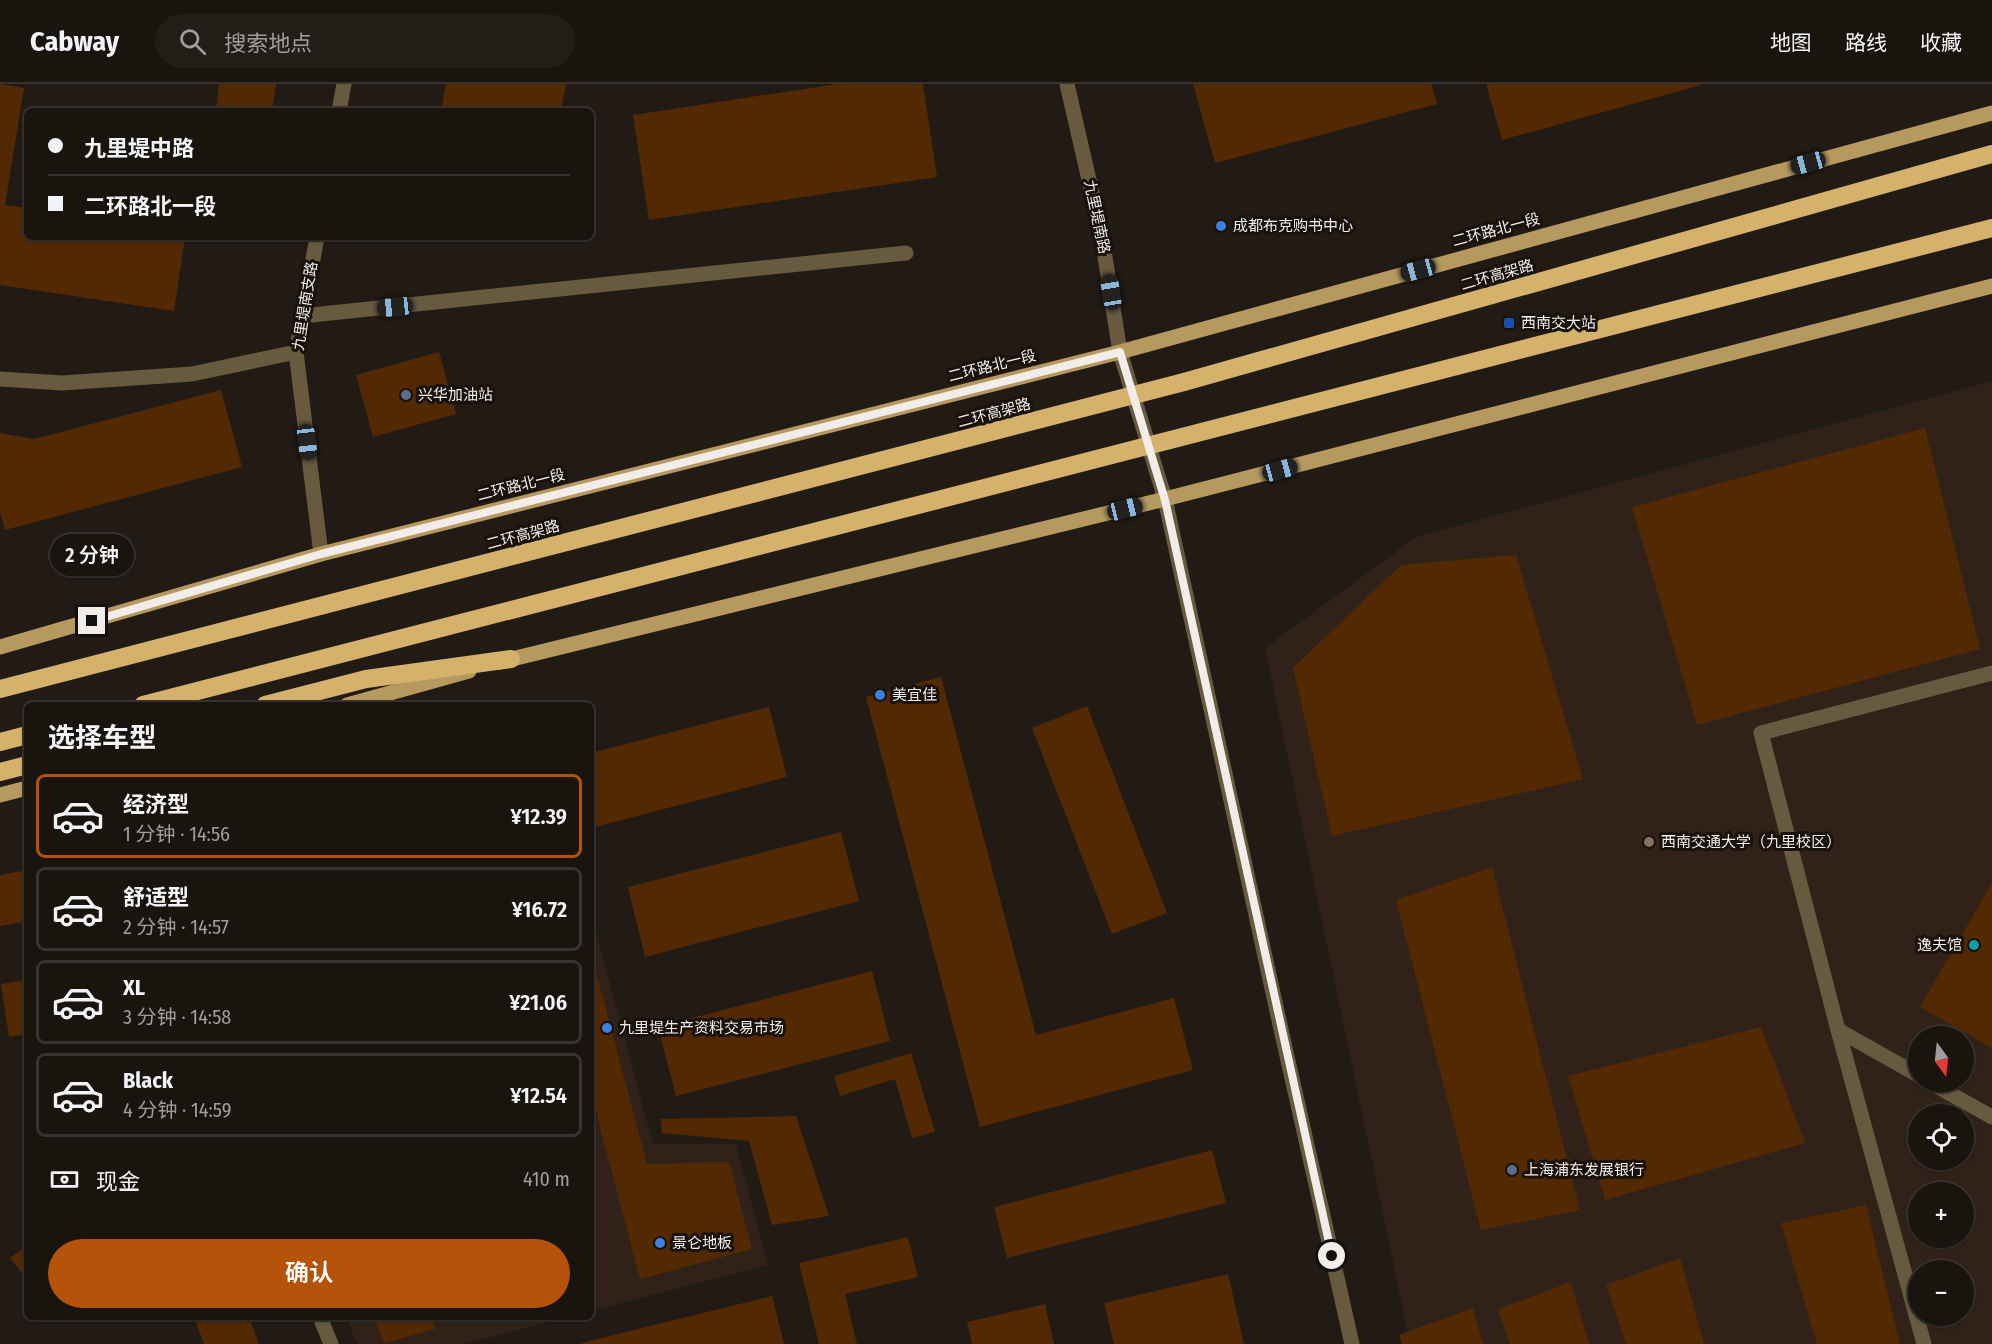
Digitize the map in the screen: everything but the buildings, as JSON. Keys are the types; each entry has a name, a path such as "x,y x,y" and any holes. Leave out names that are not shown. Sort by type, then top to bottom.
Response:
{"highway":[{"name":"二环高架路","path":"0,689 1184,382 1992,154"},
{"path":"155,702 1992,228"},
{"path":"277,702 366,679 511,659"},
{"path":"0,742 24,736"},
{"path":"0,772 24,766"}],"main road":[{"name":"二环路北一段","path":"0,647 321,554 1120,352 1992,113"},
{"path":"358,702 511,659 1165,500 1992,286"},
{"path":"0,795 24,789"}],"street":[{"path":"340,108 344,84"},
{"name":"九里堤南路","path":"1067,84 1101,232 1120,352 1165,500 1353,1344"},
{"name":"九里堤南支路","path":"316,240 296,352 321,554"},
{"path":"303,316 906,254"},
{"path":"0,379 62,383 192,374 296,352"},
{"path":"1924,1344 1838,1030 1761,734 1992,673"},
{"path":"1838,1030 1908,1069"},
{"path":"1947,1092 1992,1117"},
{"path":"322,1320 331,1344"}],"shaded area":[{"name":"西南交通大学（九里校区）","path":"1992,381 1992,1344 1410,1344 1265,648 1416,537"},
{"name":"九里堤生产资料交易市场","path":"594,924 653,1144 736,1144 768,1265 594,1310"},
{"path":"347,1320 556,1320 464,1344 357,1344"}],"place":[{"name":"成都布克购书中心","path":"1221,226"},
{"name":"西南交大站","path":"1509,323"},
{"name":"兴华加油站","path":"406,395"},
{"name":"美宜佳","path":"880,695"},
{"name":"西南交通大学（九里校区）","path":"1649,842"},
{"name":"逸夫馆","path":"1974,945"},
{"name":"九里堤生产资料交易市场","path":"607,1028"},
{"name":"上海浦东发展银行","path":"1512,1170"},
{"name":"景仑地板","path":"660,1243"}],"route":[{"path":"92,621 321,554 1120,352 1165,500 1332,1256"}]}
